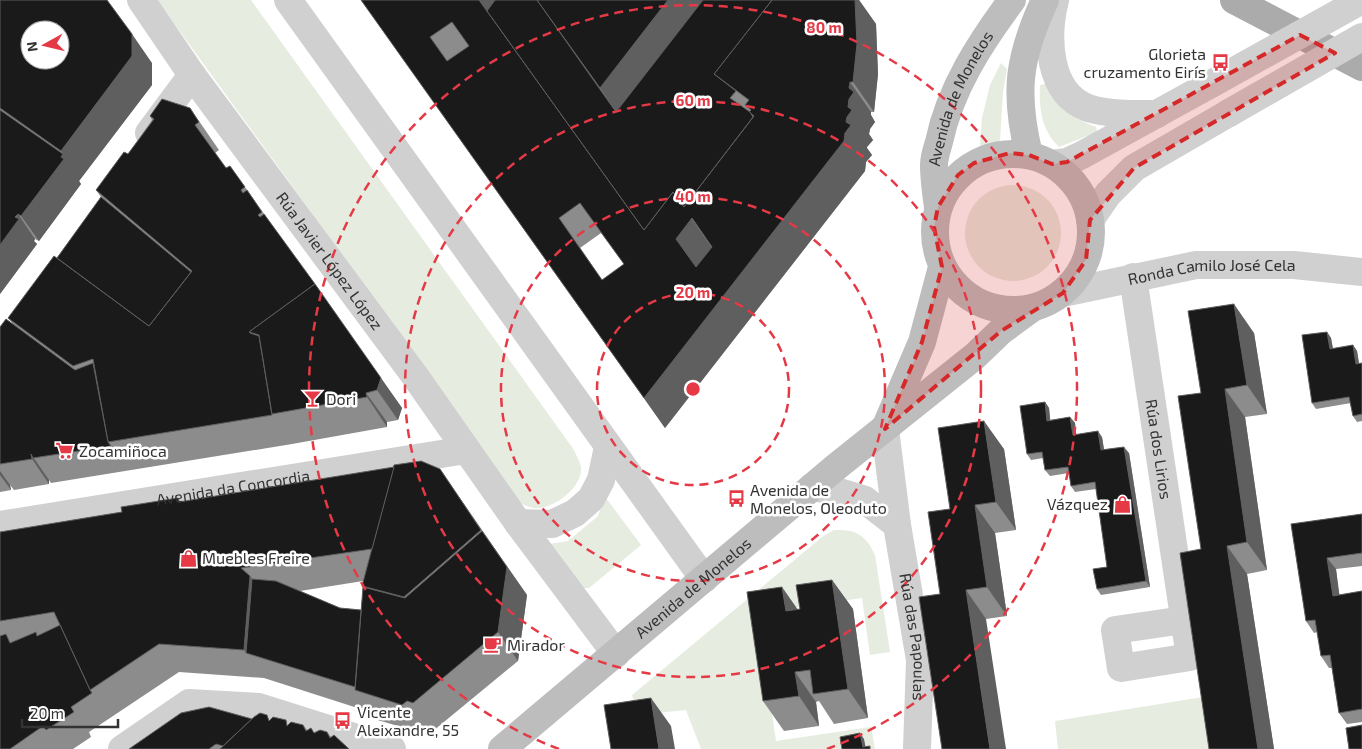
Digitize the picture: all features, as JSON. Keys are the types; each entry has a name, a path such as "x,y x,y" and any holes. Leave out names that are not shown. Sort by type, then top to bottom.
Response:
{"main road":[{"path":"1234,0 1362,67"}],"street":[{"name":"Rúa Javier López López","path":"141,0 192,75 415,376 518,522 616,654"},
{"path":"288,0 704,579"},
{"name":"Avenida de Monelos","path":"938,207 934,163 942,126 956,90 974,54 1012,0"},
{"path":"1045,0 1026,47 1020,74 1023,128 1040,159 1070,178 1083,198 1090,220 1091,240 1086,260 1077,278 1063,293 1048,303 1031,309 1010,311 989,307 970,299 954,285 942,267 936,248 934,227 938,207 946,189 958,175 974,164 992,156 1010,153 1040,159 1067,162 1362,0"},
{"path":"1055,0 1050,30 1051,52 1058,79 1071,97 1088,107 1109,112 1157,114"},
{"path":"1090,220 1108,194 1134,168 1362,38"},
{"path":"136,151 192,75"},
{"name":"Ronda Camilo José Cela","path":"1063,293 1196,264 1294,265 1362,272"},
{"name":"Avenida de Monelos","path":"885,429 922,342 942,267"},
{"name":"Rúa dos Lirios","path":"1133,278 1184,620"},
{"name":"Avenida de Monelos","path":"512,746 616,654 812,487 975,356 1001,331 1031,309"},
{"name":"Rúa das Papoulas","path":"885,429 897,525 920,660 917,749"},
{"path":"518,522 552,524 575,513 591,499 601,480 608,447"},
{"name":"Avenida da Concordia","path":"0,525 466,450"},
{"path":"812,487 839,492 865,500 897,525"},
{"path":"122,749 189,704 259,707 392,749"}],"highlighted area":[{"path":"1300,35 1335,53 1134,168 1090,220 1086,260 1063,293 1001,331 885,429 922,342 942,267 934,227 938,207 958,175 974,163 1010,153 1029,155 1052,164 1067,162"}],"shaded area":[{"path":"157,0 251,0 574,450 581,467 580,476 576,484 564,497 548,506 540,508 531,508 518,502"},
{"path":"1001,63 1007,69 1003,92 1000,141 980,146 982,118 990,85"},
{"path":"1046,84 1066,111 1096,127 1097,132 1059,147 1048,133 1042,118 1040,85"},
{"path":"1013,185 1031,189 1047,199 1057,215 1061,233 1057,251 1047,267 1031,277 1013,281 995,277 979,267 969,251 965,233 969,215 979,199 995,189"},
{"path":"606,498 641,545 589,588 581,588 549,544 568,541 597,517"},
{"path":"834,530 854,532 864,538 872,548 875,555 890,652 870,655 862,598 757,613 776,741 871,727 875,749 701,749 686,710 637,715 632,695 822,537"},
{"path":"1203,697 1209,749 1058,749 1055,721"}],"building":[{"path":"0,0 107,0 132,34 132,56 61,151 0,108"},
{"path":"361,0 479,0 644,230 673,192 684,207 754,116 745,105 749,100 714,74 772,0 855,0 857,44 853,82 850,82 849,88 854,92 849,99 848,107 852,110 846,122 851,125 845,133 844,141 644,398","holes":["452,22 469,46 447,61 430,37","580,203 624,264 602,280 559,218","692,218 712,247 696,267 676,239"]},
{"path":"495,0 537,0 616,112 703,0 772,0 714,74 736,91 730,98 750,112 753,117 684,207 673,192 644,230 487,11"},
{"path":"537,0 668,0 600,88"},
{"path":"162,99 190,108 199,122 195,125 226,168 230,166 245,187 241,190 243,193 247,190 262,212 258,215 260,217 264,214 315,284 249,332 259,336 272,415 108,442 93,359 73,366 8,318 54,256 149,326 192,271 96,190 124,152 128,154 154,119 150,116"},
{"path":"0,110 63,154 61,157 64,159 21,216 18,214 15,217 19,219 0,245"},
{"path":"101,197 191,272 149,326 57,258"},
{"path":"315,284 381,378 377,390 366,393 367,397 272,414 259,335 249,332"},
{"path":"1234,304 1247,385 1225,389 1247,542 1227,546 1258,749 1209,749 1180,553 1201,549 1178,396 1201,393 1188,311"},
{"path":"6,319 75,370 93,363 108,442 111,446 33,458 31,454 32,459 0,464 0,327"},
{"path":"1327,332 1330,349 1353,345 1356,364 1362,363 1362,414 1353,416 1349,397 1312,403 1302,335"},
{"path":"1045,402 1047,421 1070,417 1073,435 1098,431 1101,450 1124,447 1146,581 1097,589 1093,569 1107,567 1095,482 1071,486 1068,467 1045,470 1042,452 1027,454 1020,406"},
{"path":"984,421 996,502 975,505 987,587 966,590 990,749 942,749 919,597 940,594 928,512 950,509 938,428"},
{"path":"421,461 440,469 481,530 404,597 362,586 394,465"},
{"path":"394,467 372,549 241,568 250,576 244,650 159,644 90,690 54,612 0,621 0,532 122,512 121,507 178,498 179,502"},
{"path":"1362,514 1362,553 1327,558 1333,596 1362,591 1362,709 1339,713 1330,655 1321,656 1315,620 1306,621 1291,524"},
{"path":"482,531 507,567 498,632 413,703 407,701 402,705 355,690 363,587 405,598"},
{"path":"252,579 276,581 340,608 361,610 355,687 246,653"},
{"path":"832,580 848,689 813,694 810,670 795,672 799,696 763,701 747,592 782,587 786,611 800,609 796,585"},
{"path":"60,625 92,693 71,707 74,712 46,730 43,726 10,749 0,749 0,636 6,634 10,643 36,632 37,636"},
{"path":"651,698 659,749 611,749 604,705"},
{"path":"209,707 252,719 223,746 216,744 209,749 129,749 181,713"},
{"path":"260,713 267,715 269,721 273,717 286,720 287,726 291,722 303,725 306,731 311,728 314,733 320,730 327,732 330,738 334,735 349,749 220,749"},
{"path":"1362,725 1362,749 1349,749 1346,728"},
{"path":"860,733 863,747 870,746 870,749 842,749 840,737"}],"place":[{"name":"Glorieta cruzamento Eirís","path":"1220,63"},
{"name":"Dori","path":"312,399"},
{"name":"Zocamiñoca","path":"65,451"},
{"name":"Avenida de Monelos, Oleoduto","path":"736,499"},
{"name":"Vázquez","path":"1122,504"},
{"name":"Muebles Freire","path":"188,558"},
{"name":"Mirador","path":"493,645"},
{"name":"Vicente Aleixandre, 55","path":"343,721"}]}
